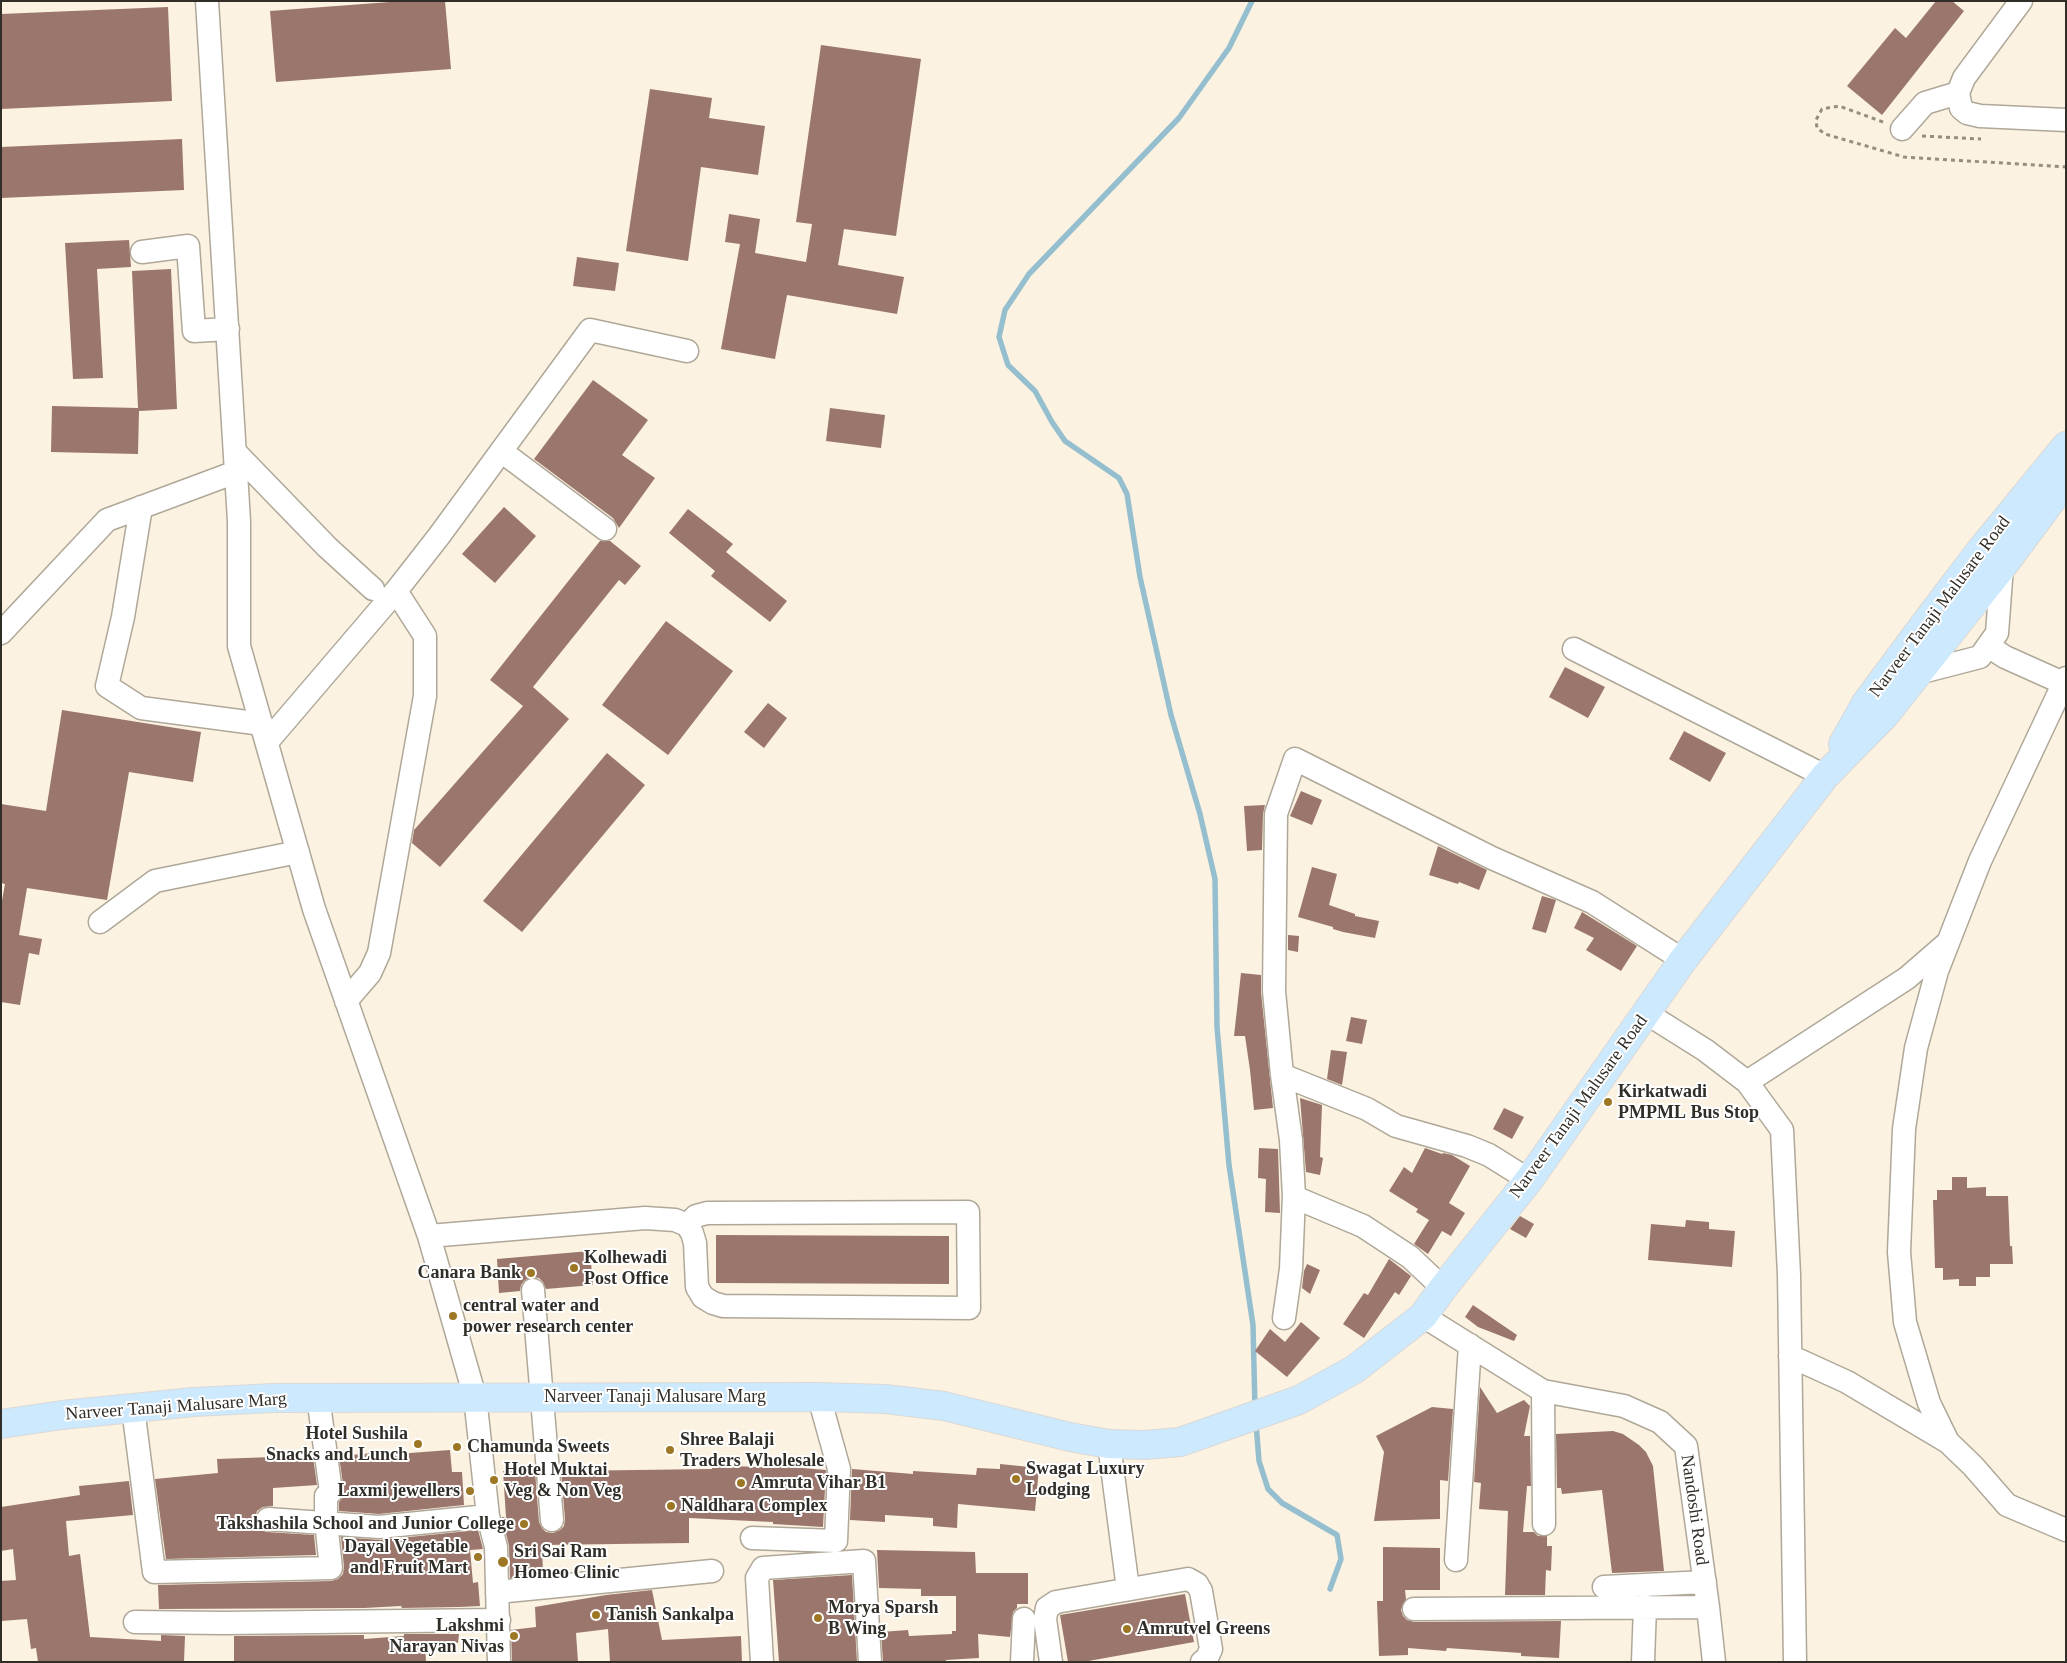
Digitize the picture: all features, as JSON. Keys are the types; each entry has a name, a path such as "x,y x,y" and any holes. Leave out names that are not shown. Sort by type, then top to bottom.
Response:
{"main road":[{"name":"Narveer Tanaji Malusare Road","path":"1825,776 1866,703 1980,551 2066,446"},
{"name":"Narveer Tanaji Malusare Road","path":"1299,1400 1355,1369 1423,1316 1529,1180 1683,960 1825,776 1886,715 2002,567 2066,481"},
{"name":"Narveer Tanaji Malusare Marg","path":"1,1424 194,1402 318,1397 819,1397 885,1399 944,1406 1070,1437 1109,1444 1145,1445 1180,1442 1299,1400"}],"street":[{"path":"207,1 239,521 240,646 314,909 429,1236 475,1397 488,1516 496,1547 499,1662"},
{"path":"2021,1 1964,78 1958,93 1961,108 1968,113 1980,116 2066,120"},
{"path":"1902,129 1925,103 1958,93"},
{"path":"142,252 188,246 194,331 228,329"},
{"path":"264,733 396,591 590,330 687,351"},
{"path":"501,451 605,529"},
{"path":"1,632 107,520 141,507 235,462"},
{"path":"235,462 373,589"},
{"path":"141,507 123,617 107,686 141,708 264,733"},
{"path":"1918,673 1980,657 1997,633 2002,567"},
{"path":"346,1001 370,972 379,953 426,696 425,636 396,591"},
{"path":"1948,1442 1929,1403 1906,1322 1899,1252 1904,1129 1916,1048 1937,971 1980,861 2064,680 2005,657 1988,646"},
{"path":"1574,649 1825,776"},
{"path":"1284,1318 1291,1269 1294,1194 1291,1140 1282,1075 1274,991 1276,814 1295,759 1483,853 1592,902 1683,960"},
{"path":"100,922 155,881 298,852"},
{"path":"1747,1082 1907,978 1948,941"},
{"path":"1907,978 1929,999"},
{"path":"1646,1013 1705,1050 1747,1082 1782,1130 1790,1356 1795,1662"},
{"path":"1282,1075 1367,1108 1396,1126 1467,1146 1489,1155 1529,1180"},
{"path":"1294,1194 1294,1198 1363,1226 1410,1257 1443,1288"},
{"path":"429,1236 645,1218 675,1220 687,1225 692,1233 695,1243 697,1288 703,1297 712,1303 724,1306 969,1308 968,1212 707,1213 696,1216 687,1225"},
{"path":"533,1290 552,1520"},
{"name":"Nandoshi Road","path":"1423,1316 1543,1391 1624,1406 1660,1422 1686,1446 1714,1662"},
{"path":"1456,1560 1470,1346"},
{"path":"1790,1356 1847,1382 1948,1442 1973,1466 2007,1505 2066,1530"},
{"path":"1543,1391 1544,1524"},
{"path":"134,1408 154,1572 331,1568 326,1522 326,1496 331,1492 318,1397"},
{"path":"752,1538 836,1541 839,1469 819,1397"},
{"path":"1109,1444 1128,1589"},
{"path":"268,1519 379,1527 488,1516"},
{"path":"762,1662 757,1578 763,1568 864,1561 870,1662"},
{"path":"497,1592 712,1571"},
{"path":"1051,1662 1044,1619 1047,1608 1056,1602 1188,1580 1197,1584 1201,1591 1211,1650 1202,1662"},
{"path":"1604,1587 1704,1582"},
{"path":"1643,1662 1645,1606"},
{"path":"1414,1609 1708,1607"},
{"path":"1022,1662 1024,1619"},
{"path":"135,1622 499,1620"}],"building":[{"path":"403,1 445,1 451,69 276,82 270,11"},
{"path":"1936,1 1952,1 1964,11 1882,115 1847,86 1895,28 1906,38"},
{"path":"168,7 172,101 1,109 1,14"},
{"path":"821,45 921,59 896,236 844,229 838,265 904,277 897,314 787,295 775,359 721,349 740,244 725,242 729,214 760,219 755,253 806,262 812,224 796,222"},
{"path":"650,89 712,98 709,118 765,126 758,175 701,167 688,261 626,251"},
{"path":"182,139 184,190 1,198 1,147"},
{"path":"129,240 131,267 97,269 103,378 73,379 65,243"},
{"path":"577,257 619,263 615,291 573,286"},
{"path":"171,269 177,409 139,411 138,454 51,452 52,406 138,408 132,271"},
{"path":"593,380 648,420 622,455 655,478 619,528 613,518 534,459"},
{"path":"830,408 885,415 881,448 826,441"},
{"path":"504,507 536,536 495,583 462,554"},
{"path":"688,509 733,544 726,552 787,601 770,622 711,576 715,571 669,533"},
{"path":"600,541 610,541 641,566 625,585 619,580 533,687 569,719 440,867 412,843 414,830 523,706 490,680"},
{"path":"666,621 733,671 668,755 602,705"},
{"path":"1565,667 1605,687 1588,718 1549,697"},
{"path":"768,703 787,718 764,748 744,732"},
{"path":"62,710 201,732 193,782 129,772 107,900 27,888 19,935 42,939 39,955 29,953 20,1005 1,1002 1,906 5,884 1,883 1,804 46,811"},
{"path":"1684,731 1726,753 1710,782 1669,759"},
{"path":"607,753 645,785 522,932 483,901"},
{"path":"1301,791 1322,800 1312,825 1290,816"},
{"path":"1265,805 1262,850 1247,851 1244,806"},
{"path":"1438,846 1487,870 1479,890 1459,882 1458,884 1429,875"},
{"path":"1312,867 1337,874 1329,905 1355,914 1355,916 1379,921 1375,938 1343,932 1333,929 1333,927 1298,917"},
{"path":"1542,896 1556,900 1546,933 1532,929"},
{"path":"1582,912 1637,946 1621,971 1586,950 1594,938 1574,928"},
{"path":"1288,935 1299,936 1298,952 1288,950"},
{"path":"1241,973 1261,975 1261,992 1273,1108 1254,1110 1245,1036 1234,1036"},
{"path":"1351,1017 1367,1020 1362,1044 1346,1041"},
{"path":"1331,1050 1347,1052 1342,1085 1327,1079"},
{"path":"1300,1098 1322,1105 1320,1157 1323,1158 1320,1175 1306,1172"},
{"path":"1504,1108 1524,1117 1512,1139 1493,1129"},
{"path":"1259,1148 1278,1149 1280,1213 1265,1212 1266,1179 1258,1178"},
{"path":"1425,1148 1442,1154 1452,1155 1470,1166 1449,1203 1465,1213 1451,1236 1442,1231 1428,1254 1414,1244 1429,1220 1416,1212 1418,1209 1389,1191 1404,1167 1412,1173"},
{"path":"1952,1177 1967,1177 1967,1188 1986,1187 1986,1196 2008,1196 2010,1246 2012,1246 2013,1264 1990,1264 1990,1277 1976,1277 1976,1286 1959,1286 1959,1279 1943,1280 1943,1268 1935,1268 1933,1200 1937,1200 1937,1190 1952,1190"},
{"path":"1520,1216 1534,1224 1526,1238 1510,1229"},
{"path":"1686,1220 1709,1222 1709,1229 1735,1231 1732,1267 1648,1260 1651,1224 1685,1227"},
{"path":"716,1235 949,1236 949,1284 716,1283"},
{"path":"590,1251 593,1285 546,1289 539,1278 532,1277 525,1280 521,1285 520,1291 499,1293 497,1259"},
{"path":"1389,1259 1411,1276 1399,1295 1395,1292 1364,1338 1343,1324 1364,1293 1368,1295"},
{"path":"1307,1264 1320,1270 1310,1294 1302,1288 1304,1271"},
{"path":"1473,1305 1517,1335 1514,1341 1478,1327 1465,1317"},
{"path":"1301,1322 1320,1338 1287,1377 1255,1351 1270,1329 1285,1342"},
{"path":"1480,1387 1497,1413 1524,1400 1530,1406 1524,1436 1530,1436 1531,1486 1527,1486 1523,1532 1534,1532 1538,1536 1547,1536 1547,1546 1552,1546 1551,1571 1546,1570 1545,1595 1505,1595 1508,1511 1479,1509 1481,1483 1474,1482"},
{"path":"1432,1407 1453,1409 1448,1481 1440,1480 1440,1519 1374,1521 1384,1452 1376,1436"},
{"path":"1613,1431 1623,1434 1639,1445 1646,1452 1653,1466 1664,1571 1612,1573 1602,1490 1562,1494 1561,1488 1557,1488 1556,1434"},
{"path":"450,1450 452,1472 462,1472 464,1505 379,1514 339,1511 339,1502 343,1497 344,1491 339,1456 397,1451 397,1454"},
{"path":"272,1457 272,1459 313,1457 317,1485 273,1488 273,1506 263,1507 257,1511 256,1524 260,1530 267,1532 314,1535 316,1555 166,1559 155,1479 218,1473 217,1459"},
{"path":"1000,1464 1039,1468 1035,1511 958,1504 957,1528 933,1526 933,1518 885,1515 885,1522 850,1520 852,1469 913,1474 913,1471 976,1475 977,1468 1000,1469"},
{"path":"712,1465 778,1468 778,1466 826,1470 823,1527 773,1524 773,1522 689,1518 689,1543 542,1545 543,1574 510,1578 509,1546 502,1517 506,1517 503,1471 535,1471 539,1522 546,1532 553,1533 564,1526 565,1519 561,1471 712,1469"},
{"path":"129,1481 133,1515 66,1521 69,1556 80,1554 90,1637 161,1641 161,1635 185,1636 184,1662 38,1662 36,1648 31,1649 27,1619 1,1621 1,1581 16,1580 13,1549 1,1551 1,1507 80,1495 79,1486"},
{"path":"478,1530 483,1549 470,1550 473,1583 478,1582 480,1606 159,1609 158,1585 331,1581 338,1579 343,1574 344,1567 341,1537 380,1540"},
{"path":"1383,1547 1440,1548 1440,1590 1405,1590 1406,1599 1401,1610 1407,1620 1414,1622 1561,1621 1559,1658 1521,1656 1521,1653 1447,1648 1446,1651 1408,1648 1408,1655 1379,1656 1377,1601 1383,1601"},
{"path":"877,1550 975,1552 976,1573 1028,1573 1028,1604 1017,1604 1017,1608 1013,1612 1010,1637 978,1634 979,1658 946,1660 946,1662 883,1662 881,1632 908,1630 909,1636 952,1634 952,1631 956,1631 956,1596 921,1596 921,1589 879,1588"},
{"name":"Morya Sparsh B Wing","path":"852,1575 857,1662 779,1662 773,1580"},
{"path":"652,1590 662,1640 741,1636 742,1662 610,1662 608,1629 576,1633 578,1662 512,1662 511,1630 536,1627 535,1607 606,1595"},
{"name":"Amrutvel Greens","path":"1185,1594 1194,1642 1083,1662 1068,1662 1060,1615"},
{"path":"404,1634 459,1634 458,1643 425,1642 426,1662 234,1662 234,1636 364,1635 364,1639 404,1636"}],"waterway":[{"path":"1252,1 1229,48 1179,118 1029,274 1005,310 999,337 1008,365 1035,391 1065,441 1119,478 1127,494 1140,577 1171,715 1200,814 1215,879 1217,1027 1229,1165 1253,1325 1255,1409"},
{"path":"1256,1423 1259,1461 1268,1489 1282,1503 1337,1535 1341,1559 1330,1589"}],"place":[{"name":"Kirkatwadi PMPML Bus Stop","path":"1608,1102"},
{"name":"Kolhewadi Post Office","path":"574,1268"},
{"name":"Canara Bank","path":"531,1273"},
{"name":"central water and power research center","path":"453,1316"},
{"name":"Hotel Sushila Snacks and Lunch","path":"418,1444"},
{"name":"Chamunda Sweets","path":"457,1447"},
{"name":"Shree Balaji Traders Wholesale","path":"670,1450"},
{"name":"Swagat Luxury Lodging","path":"1016,1479"},
{"name":"Hotel Muktai Veg & Non Veg","path":"494,1480"},
{"name":"Amruta Vihar B1","path":"741,1483"},
{"name":"Laxmi jewellers","path":"470,1491"},
{"name":"Naldhara Complex","path":"671,1506"},
{"name":"Takshashila School and Junior College","path":"524,1524"},
{"name":"Dayal Vegetable and Fruit Mart","path":"478,1557"},
{"name":"Sri Sai Ram Homeo Clinic","path":"503,1562"},
{"name":"Tanish Sankalpa","path":"596,1615"},
{"name":"Morya Sparsh B Wing","path":"818,1618"},
{"name":"Amrutvel Greens","path":"1127,1629"},
{"name":"Lakshmi Narayan Nivas","path":"514,1636"}]}
